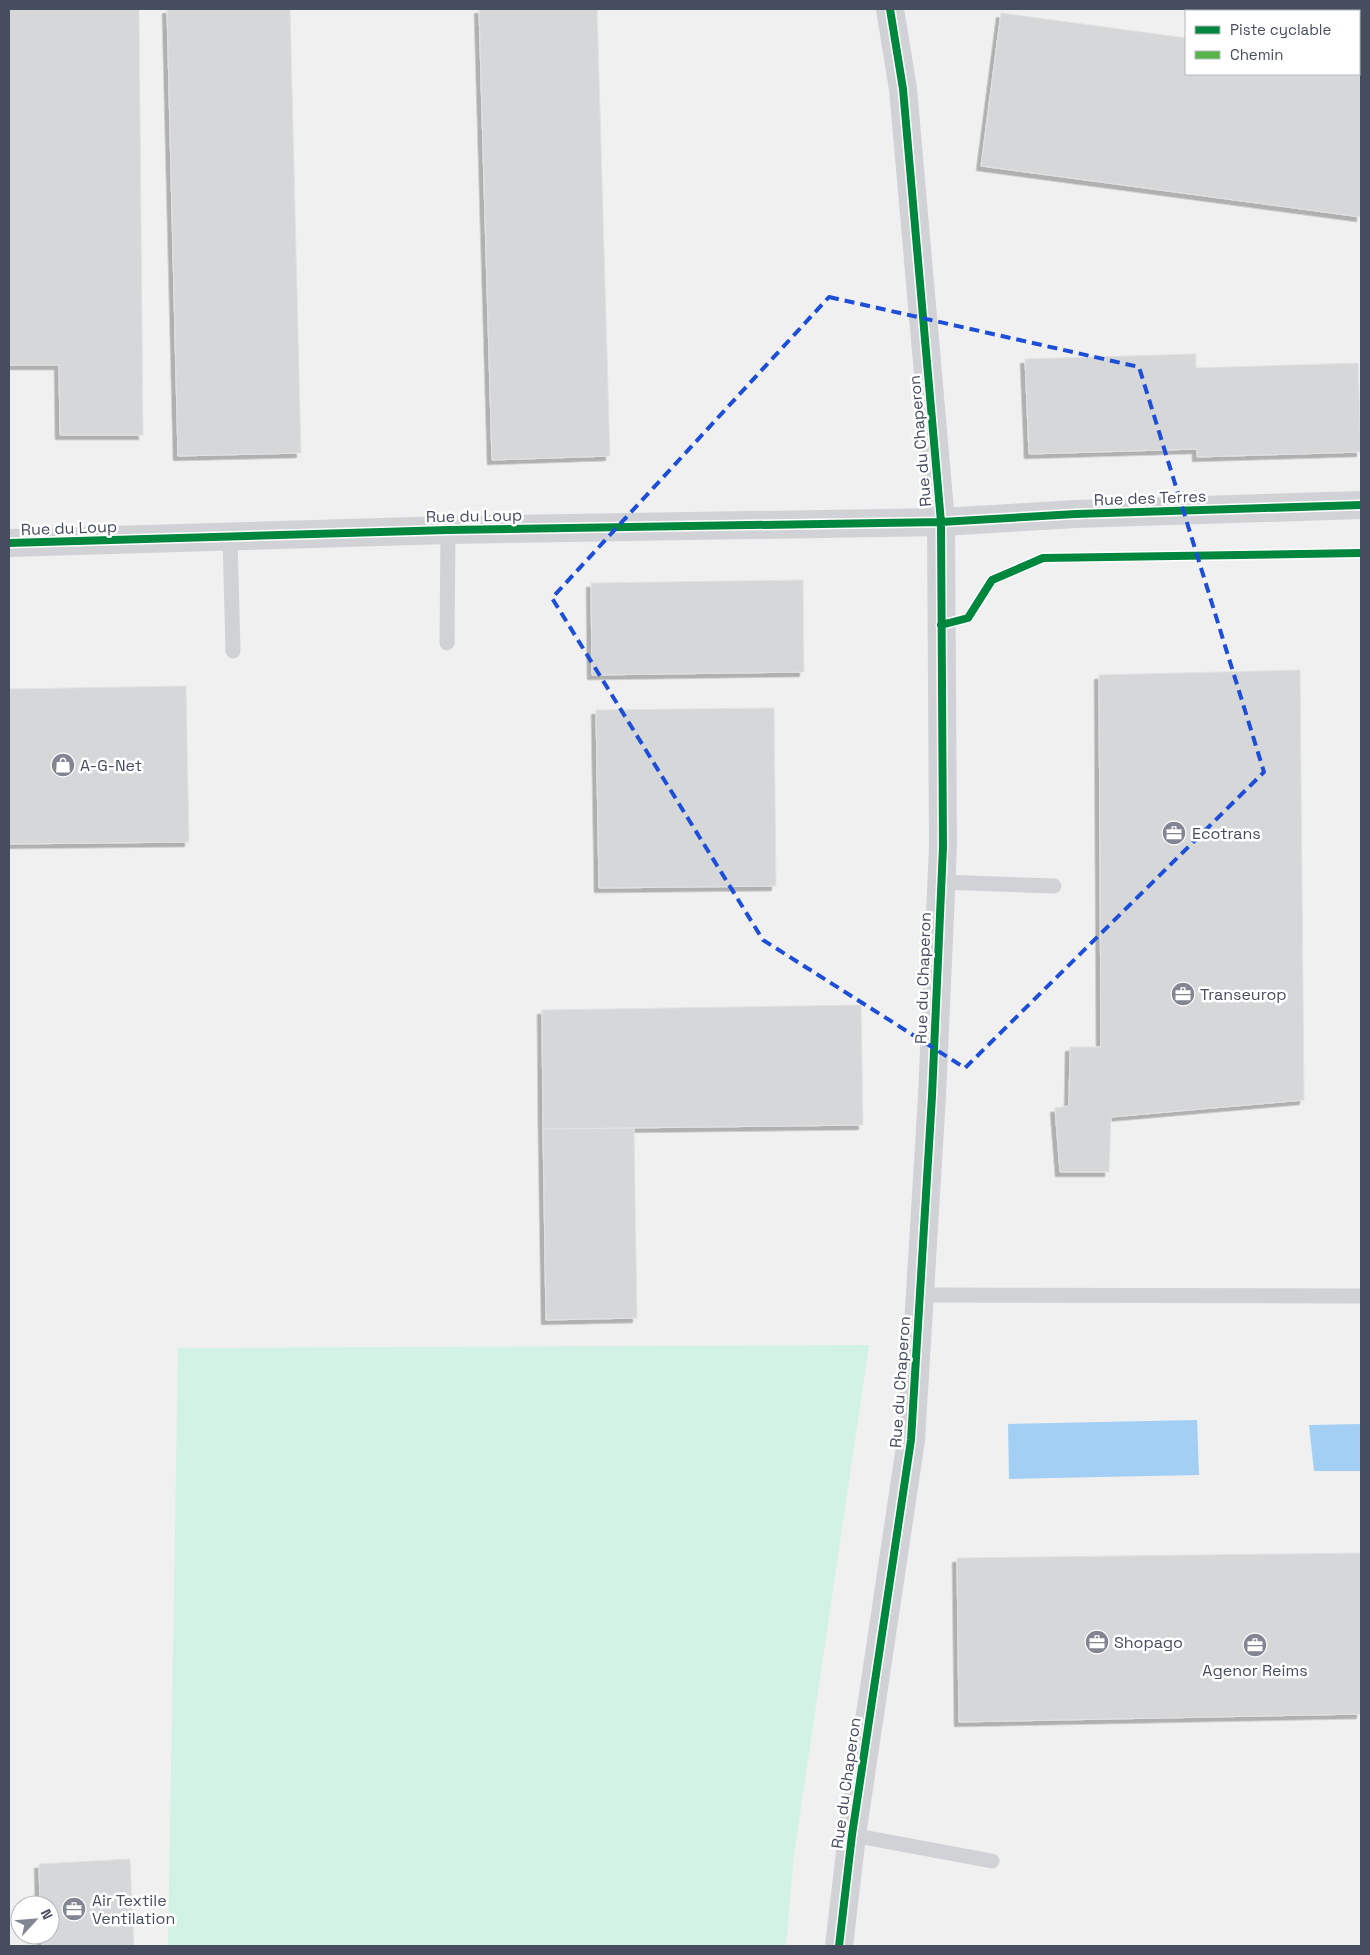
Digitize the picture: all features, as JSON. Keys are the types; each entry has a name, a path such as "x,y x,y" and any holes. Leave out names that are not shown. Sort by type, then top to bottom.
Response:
{"street":[{"name":"Rue du Chaperon","path":"839,1946 852,1835 910,1440 932,1096 943,837 941,522 904,99 890,9"},
{"name":"Rue des Terres","path":"941,522 1076,514 1361,505"},
{"name":"Rue du Loup","path":"9,543 448,530 941,522"}],"lane":[{"path":"447,643 448,530"},
{"path":"230,536 233,651"},
{"path":"941,882 1054,886"},
{"name":"Rue du Chaperon","path":"919,1295 1361,1296"},
{"name":"Rue du Chaperon","path":"852,1835 992,1861"}],"highlighted area":[{"path":"829,297 1139,367 1264,772 965,1068 763,940 552,598"}],"shaded area":[{"path":"1301,9 1361,9 1361,16 1360,10"}],"green space":[{"path":"869,1345 794,1855 786,1946 168,1946 178,1348"}],"water":[{"path":"1197,1420 1199,1475 1009,1479 1008,1424"},
{"path":"1361,1424 1361,1471 1314,1471 1309,1425"}],"building":[{"path":"9,9 139,9 143,435 60,435 59,365 9,365"},
{"path":"167,9 290,9 301,453 178,456"},
{"path":"479,9 597,9 610,456 492,460"},
{"path":"1001,13 1185,38 1185,75 1360,75 1361,62 1361,217 981,166"},
{"path":"1196,354 1196,368 1358,363 1361,452 1197,457 1197,449 1029,454 1025,359"},
{"path":"803,580 804,672 592,675 591,583"},
{"path":"1300,670 1304,1100 1111,1117 1109,1172 1060,1172 1055,1108 1069,1106 1070,1047 1101,1047 1099,675"},
{"path":"186,686 189,842 9,844 9,689"},
{"path":"774,708 776,886 599,888 596,710"},
{"path":"861,1005 863,1125 543,1129 542,1010"},
{"path":"634,1128 637,1318 546,1320 543,1129"},
{"path":"1361,1553 1361,1714 959,1722 957,1558"},
{"path":"130,1859 134,1946 42,1946 60,1945 60,1895 40,1895 39,1864"}],"marked path":[{"path":"1301,9 1311,10"}],"cycle path":[{"path":"839,1946 852,1835 911,1440 932,1096 943,847 941,522 903,89 890,9"},
{"path":"9,543 448,530 941,522 1076,514 1361,505"},
{"path":"941,625 968,618 992,580 1043,558 1361,553"}],"place":[{"name":"A-G-Net","path":"63,765"},
{"name":"Ecotrans","path":"1174,833"},
{"name":"Transeurop","path":"1183,994"},
{"name":"Shopago","path":"1097,1642"},
{"name":"Agenor Reims","path":"1255,1645"},
{"name":"Air Textile Ventilation","path":"74,1909"}]}
